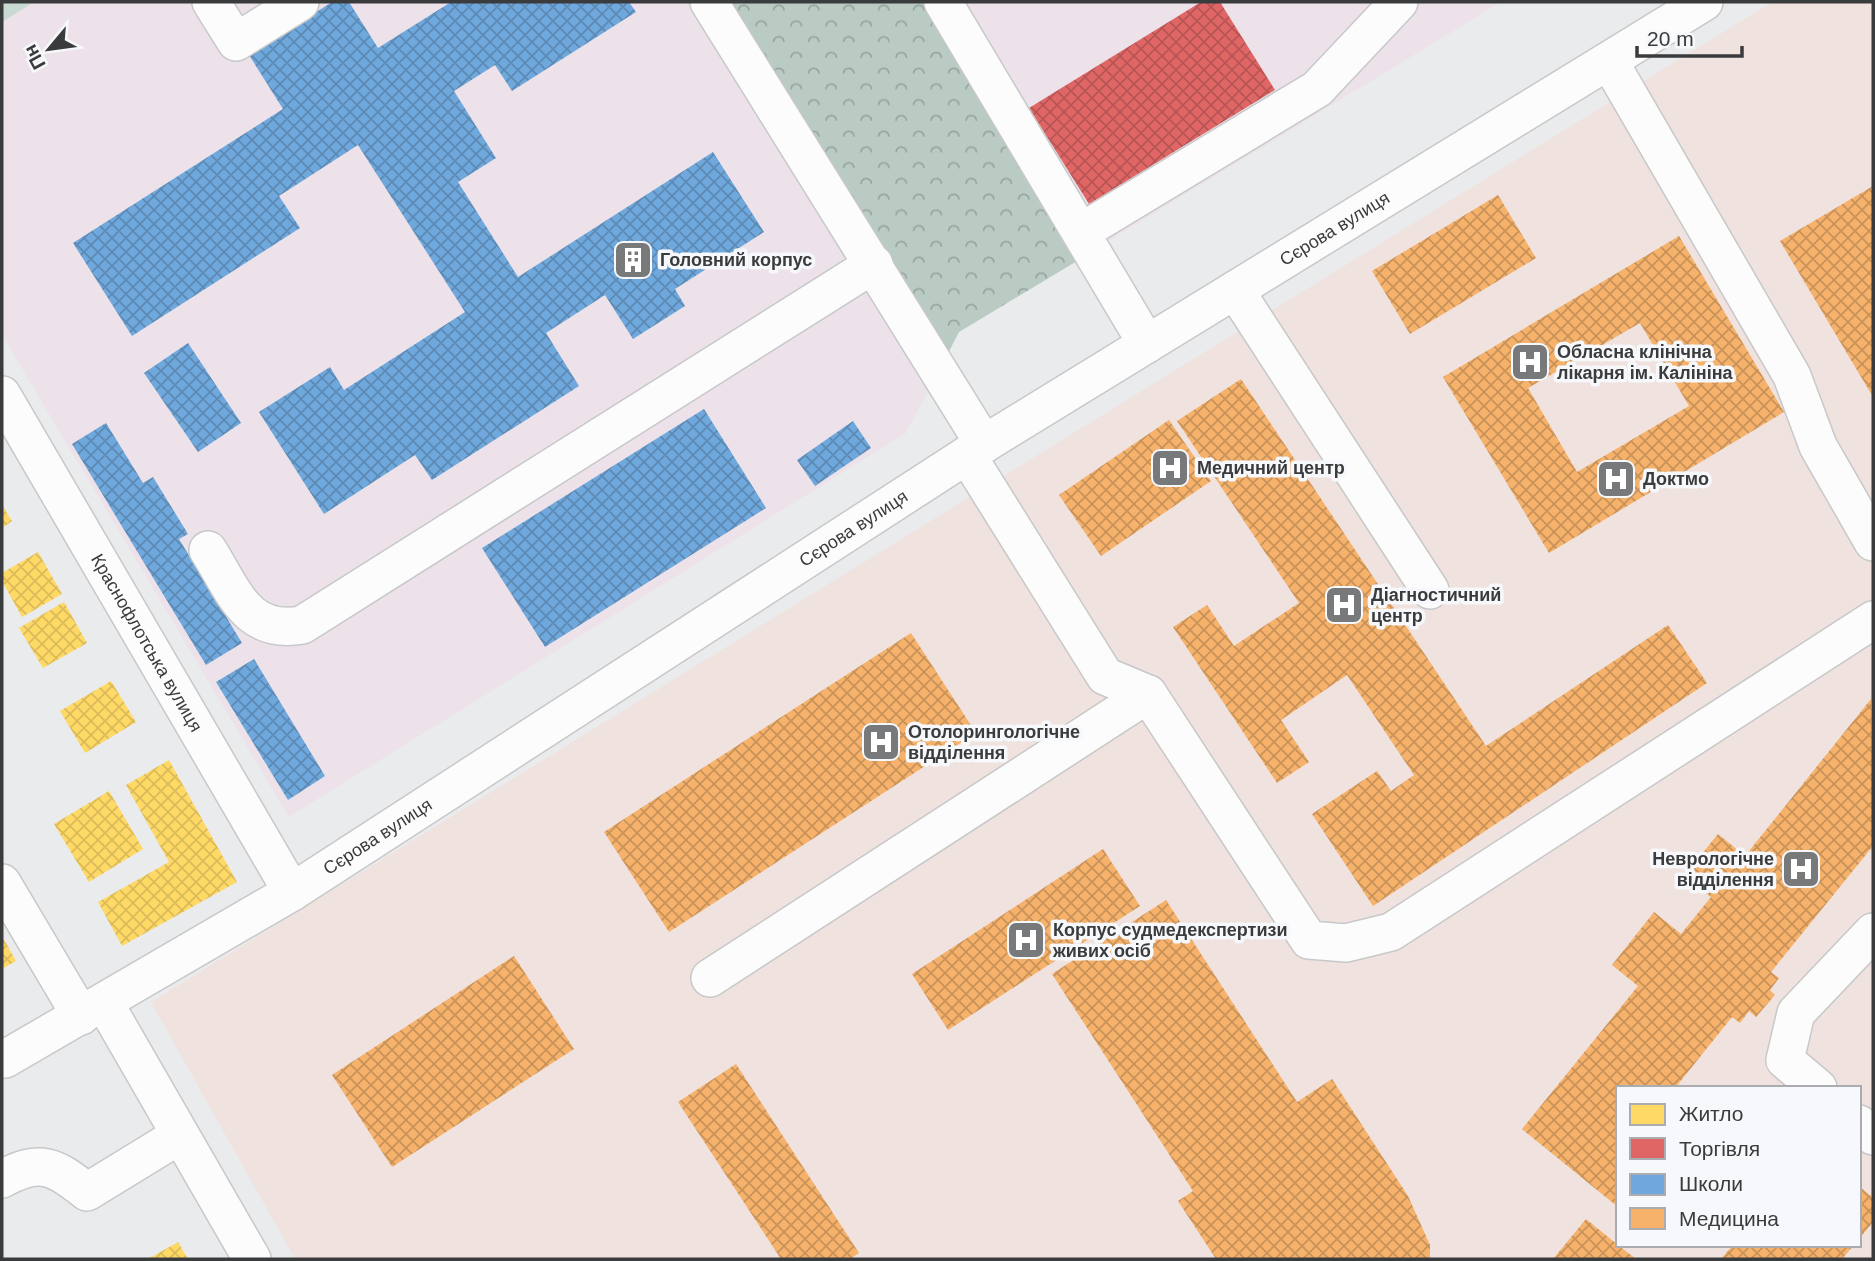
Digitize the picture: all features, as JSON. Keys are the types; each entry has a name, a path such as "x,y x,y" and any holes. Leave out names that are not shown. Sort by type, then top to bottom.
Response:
{"street":[{"path":"211,2 236,42 300,2"},
{"path":"709,2 874,264 975,449 1105,676 1148,694 1309,940 1346,943 1391,932 1873,620"},
{"path":"943,2 1147,344"},
{"path":"1081,232 1317,89 1399,2"},
{"name":"Сєрова вулиця","path":"5,1059 292,892 975,449 1704,2"},
{"path":"1609,61 1792,376 1818,446 1873,542"},
{"path":"208,550 247,612 265,624 284,628 302,625 874,264"},
{"path":"1235,290 1430,590"},
{"name":"Краснофлотська вулиця","path":"2,396 292,892"},
{"path":"710,978 1148,694"},
{"path":"2,883 180,1135 252,1259"},
{"path":"1816,1086 1786,1060 1796,1013 1873,932"},
{"path":"2,1179 23,1167 60,1170 87,1192 180,1135"}],"shaded area":[{"path":"2,2 1501,2 959,332 906,433 289,817 2,335"},
{"path":"2,2 34,2 2,22"},
{"name":"Обласна клінічна лікарня ім. Калініна","path":"1772,2 1873,2 1873,1259 295,1259 151,1002"}],"green space":[{"path":"725,2 930,2 1082,258 959,332 945,359"}],"building: Житло":[{"path":"2,505 12,521 2,528"},
{"path":"38,552 62,594 22,617 2,581 2,573"},
{"path":"64,602 87,643 43,668 19,628"},
{"path":"111,681 136,722 85,753 60,711"},
{"path":"169,760 237,882 122,946 98,902 169,862 126,785"},
{"path":"109,791 143,849 89,882 54,824"},
{"path":"2,936 16,961 2,969"},
{"path":"178,1242 188,1259 148,1259"}],"building: Торгівля":[{"path":"1201,2 1220,2 1275,90 1089,204 1029,108"}],"building: Школи":[{"name":"Головний корпус","path":"332,2 349,2 378,48 451,2 629,2 636,12 512,91 495,65 454,91 496,158 458,182 518,277 713,152 764,232 675,289 685,306 633,339 605,295 546,333 579,386 432,480 415,455 324,514 259,412 330,367 344,390 465,312 358,145 279,196 300,228 132,336 73,243 283,109 249,55"},
{"path":"188,343 241,423 198,452 144,373"},
{"path":"704,409 766,508 545,647 482,548"},
{"path":"853,421 871,448 815,486 797,460"},
{"path":"106,423 143,483 153,477 188,534 179,539 242,643 206,665 72,444"},
{"path":"254,659 325,776 288,800 216,682"}],"building: Медицина":[{"path":"1873,186 1873,397 1780,241"},
{"path":"1498,195 1536,258 1410,334 1372,271"},
{"path":"1679,236 1784,412 1549,553 1443,377","holes":["1640,323 1689,406 1577,472 1528,388"]},
{"path":"1241,379 1486,746 1668,625 1707,683 1373,906 1312,814 1377,771 1391,791 1414,775 1347,675 1281,720 1309,762 1277,783 1173,627 1207,605 1234,646 1299,603 1177,421"},
{"path":"1169,420 1211,481 1101,556 1059,495"},
{"path":"911,633 976,733 669,932 604,832"},
{"path":"1871,699 1873,846 1771,972 1779,978 1770,990 1775,995 1756,1017 1749,1011 1740,1023 1732,1017 1677,1086 1616,1086 1616,1205 1522,1129 1638,986 1612,965 1654,912 1681,934 1711,897 1684,876 1718,834 1745,856"},
{"name":"Корпус судмедекспертизи живих осіб","path":"1103,849 1140,906 948,1030 912,974"},
{"path":"1166,900 1297,1102 1332,1079 1408,1196 1430,1245 1430,1259 1216,1259 1178,1201 1193,1191 1052,974"},
{"path":"514,956 574,1049 392,1167 332,1075"},
{"path":"736,1064 859,1253 850,1259 781,1259 678,1102"},
{"path":"1861,1188 1873,1198 1873,1222 1861,1237"},
{"path":"1586,1219 1616,1243 1616,1247 1621,1247 1636,1259 1553,1259"},
{"path":"1731,1247 1852,1247 1842,1259 1721,1259"}],"place":[{"name":"Головний корпус","path":"633,260"},
{"name":"Обласна клінічна лікарня ім. Калініна","path":"1530,362"},
{"name":"Медичний центр","path":"1170,468"},
{"name":"Доктмо","path":"1616,479"},
{"name":"Діагностичний центр","path":"1344,605"},
{"name":"Отолорингологічне відділення","path":"881,742"},
{"name":"Неврологічне відділення","path":"1801,869"},
{"name":"Корпус судмедекспертизи живих осіб","path":"1026,940"}]}
